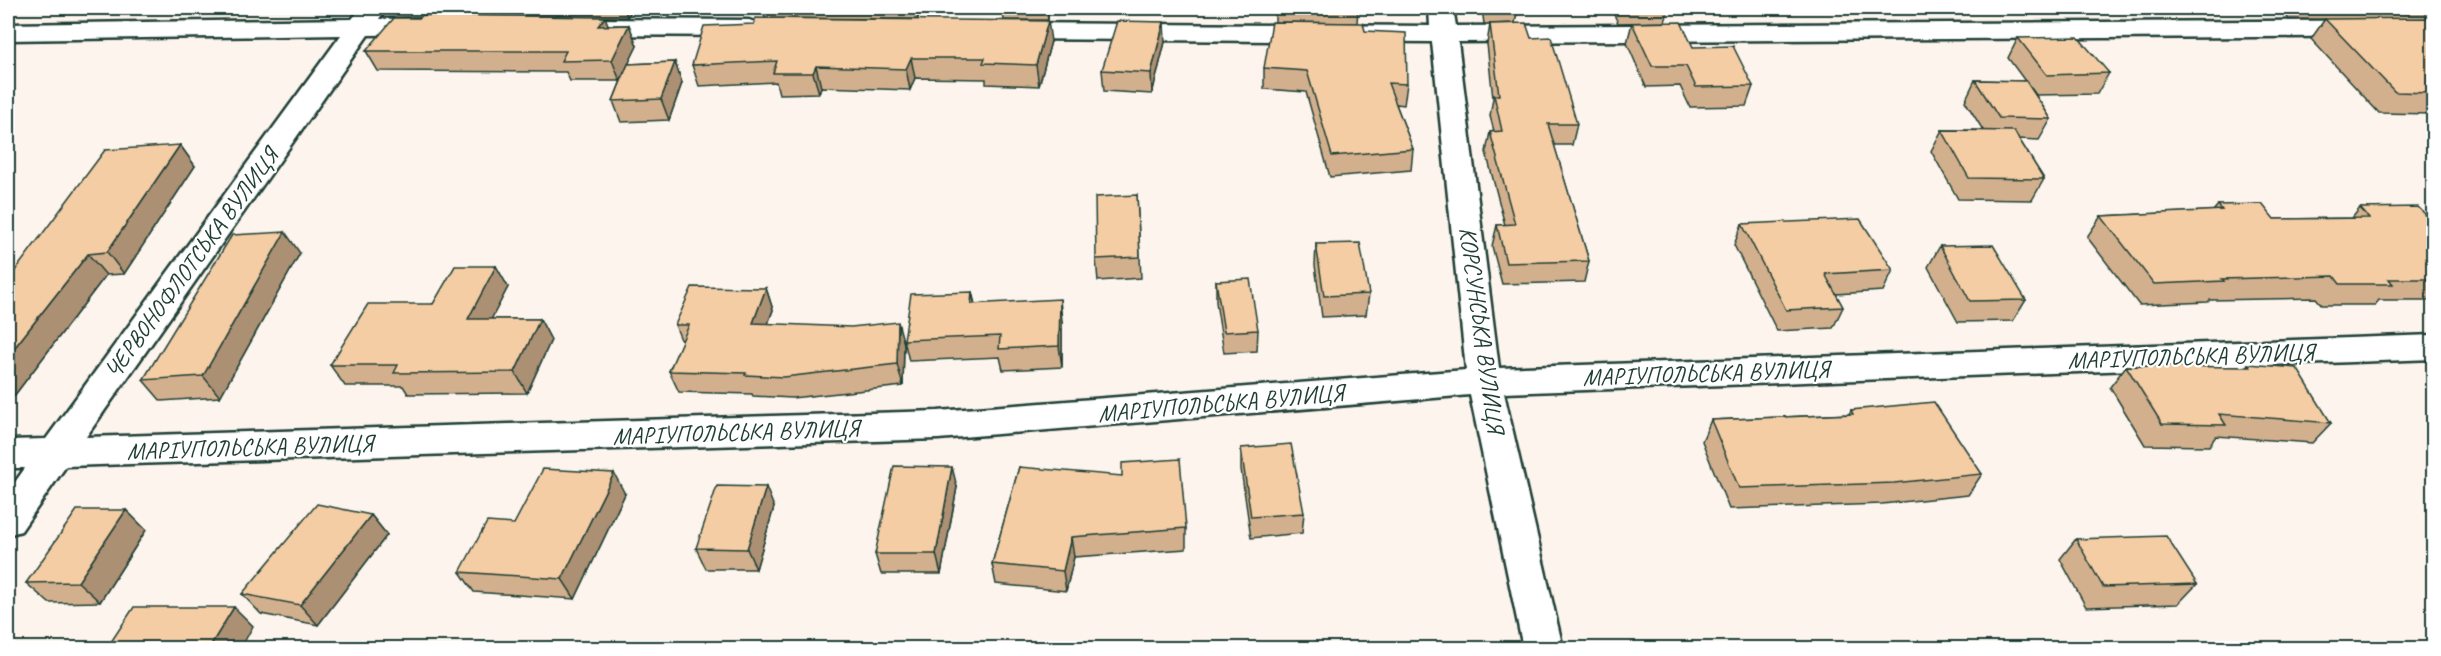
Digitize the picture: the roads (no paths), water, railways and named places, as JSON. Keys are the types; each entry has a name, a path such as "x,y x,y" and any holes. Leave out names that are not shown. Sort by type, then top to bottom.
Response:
{"street":[{"path":"1967,30 1990,8"},
{"path":"8,32 368,16 456,26"},
{"name":"ЧЕРВОНОФЛОТСЬКА ВУЛИЦЯ","path":"8,520 368,16"},
{"path":"980,30 1443,21 1967,30 2433,28"},
{"name":"КОРСУНСЬКА ВУЛИЦЯ","path":"1443,21 1484,381 1543,648"},
{"path":"563,27 778,29"},
{"name":"МАРІУПОЛЬСЬКА ВУЛИЦЯ","path":"8,454 938,425 1484,381 2433,347"}]}
